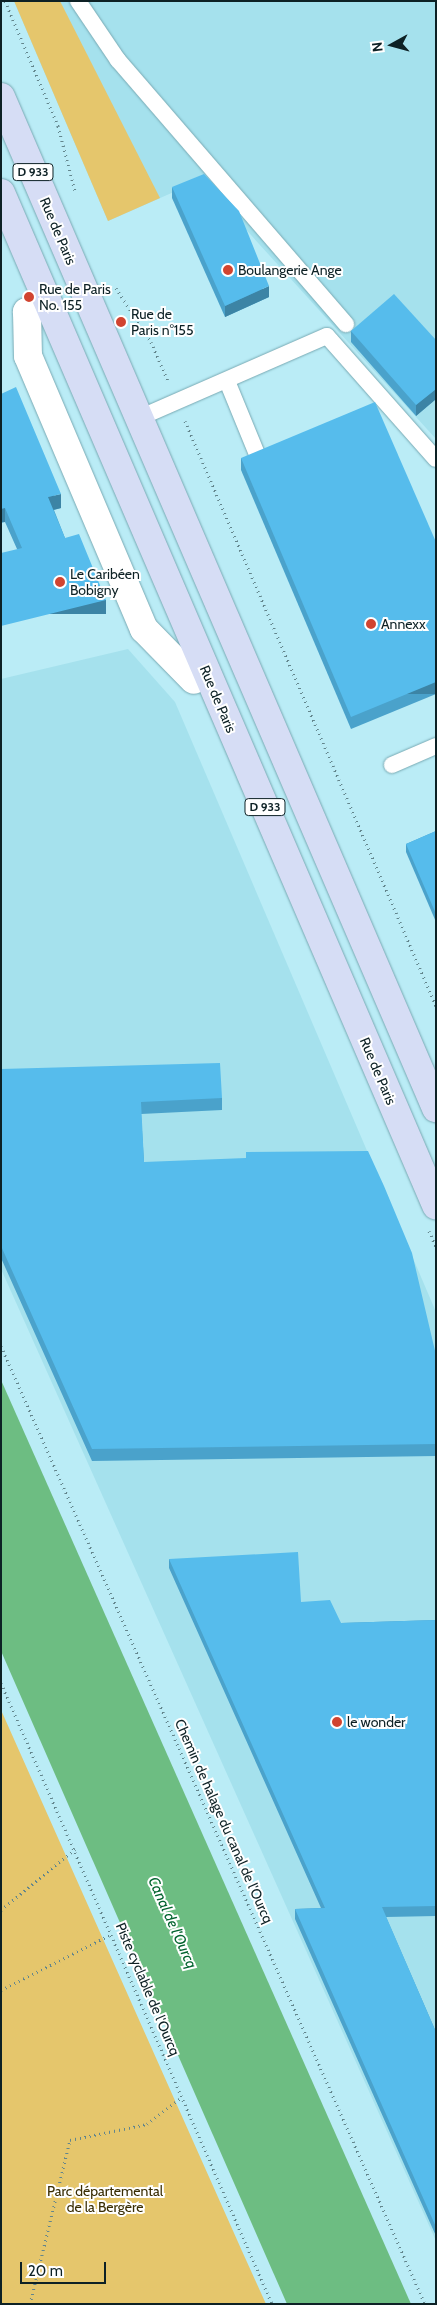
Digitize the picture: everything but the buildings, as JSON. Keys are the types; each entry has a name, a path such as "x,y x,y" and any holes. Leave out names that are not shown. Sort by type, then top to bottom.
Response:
{"main road":[{"name":"Rue de Paris","path":"1,97 436,1108"},
{"name":"Rue de Paris","path":"1,194 436,1205"}],"street":[{"path":"48,303 27,312 28,356 144,630 194,680"}],"lane":[{"path":"78,1 118,60 346,324"},
{"path":"139,418 327,336 436,459"},
{"path":"227,381 257,454"},
{"path":"392,765 436,746"}],"path":[{"path":"5,1 58,126 78,198"},
{"path":"110,278 151,342 436,1006"},
{"name":"Chemin de halage du canal de l'Ourcq","path":"1,1346 425,2304"},
{"name":"Piste cyclable de l'Ourcq","path":"1,1683 272,2304"},
{"path":"1,1910 75,1850"},
{"path":"1,1990 112,1934"},
{"path":"30,2304 70,2140 147,2124 182,2097"}],"shaded area":[{"path":"14,1 436,1 436,439 201,180 108,221"},
{"path":"128,649 175,702 436,1312 436,2241 1,1269 1,679"}],"green space":[{"path":"14,1 60,1 160,198 108,221"},
{"name":"Parc départemental de la Bergère","path":"1,1710 242,2251 266,2304 1,2304"}],"water":[{"name":"Canal de l'Ourcq","path":"1,1380 411,2304 287,2304 1,1651"}],"place":[{"name":"Boulangerie Ange","path":"228,270"},
{"name":"Rue de Paris No. 155","path":"29,297"},
{"name":"Rue de Paris n°155","path":"121,322"},
{"name":"Le Caribéen Bobigny","path":"60,582"},
{"name":"Annexx","path":"371,624"},
{"name":"le wonder","path":"337,1722"}]}
